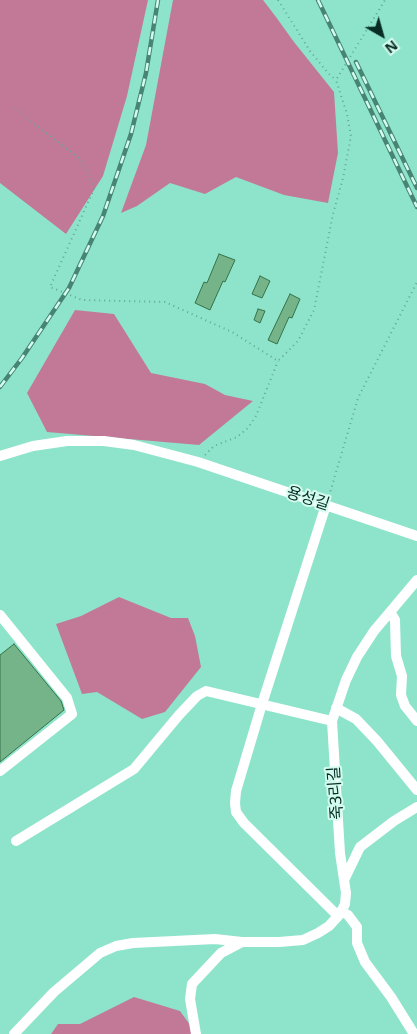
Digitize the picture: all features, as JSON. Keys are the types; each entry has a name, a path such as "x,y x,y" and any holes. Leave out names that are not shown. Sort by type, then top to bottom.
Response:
{"street":[{"name":"용성길","path":"0,456 33,446 66,441 104,441 134,445 198,462 417,536"},
{"path":"326,505 262,704 234,803 236,812 244,823 340,914 348,915 357,927 357,943 365,962 391,997 414,1034"},
{"name":"죽3리길","path":"340,914 345,904 346,893 340,853 332,721 346,680 357,657 390,612 417,580"},
{"path":"390,612 396,620 396,656 402,676 401,695 406,706 417,721"},
{"path":"0,615 67,698 72,714 0,771"},
{"path":"16,841 134,769 196,696 206,691 332,721"},
{"path":"336,708 356,719 377,741 417,790"},
{"name":"죽3리길","path":"345,878 360,847 394,821 417,807"},
{"path":"14,1034 54,992 100,953 116,946 133,943 215,939 242,942 303,940 329,926 340,914"},
{"path":"196,1034 190,999 192,984 221,954 242,942"}],"path":[{"path":"198,462 214,446 237,437 248,428 256,416 278,361 298,341 314,310 333,214 343,178 350,136 347,114 336,80 310,51 278,0"},
{"path":"336,80 385,0"},
{"path":"15,108 81,160 94,189 50,287 82,300 165,302 232,332 278,361"},
{"path":"326,505 358,398 417,282"}],"shaded area":[{"path":"0,0 148,0 127,96 103,176 66,234 0,183"},
{"path":"173,0 263,0 334,92 338,153 328,203 284,195 236,177 205,194 170,183 137,206 121,213 146,145"},
{"path":"75,310 114,314 151,373 205,384 225,395 253,401 199,445 47,432 27,393"},
{"path":"119,597 171,618 188,618 195,636 201,667 165,712 142,719 97,692 82,694 56,624 81,616"},
{"path":"134,997 180,1011 193,1029 193,1034 51,1034 58,1024 80,1024"}],"building":[{"path":"219,254 235,260 210,310 195,303 204,282 207,283"},
{"path":"260,276 270,281 262,298 252,294"},
{"path":"290,294 300,299 292,318 289,317 277,344 268,340"},
{"path":"258,309 265,311 260,323 254,320"},
{"path":"14,644 61,701 64,710 0,762 0,655"}],"railway":[{"path":"0,387 69,288 103,216 131,134 146,73 158,0"},
{"path":"318,0 417,207"},
{"path":"356,62 417,188"}]}
